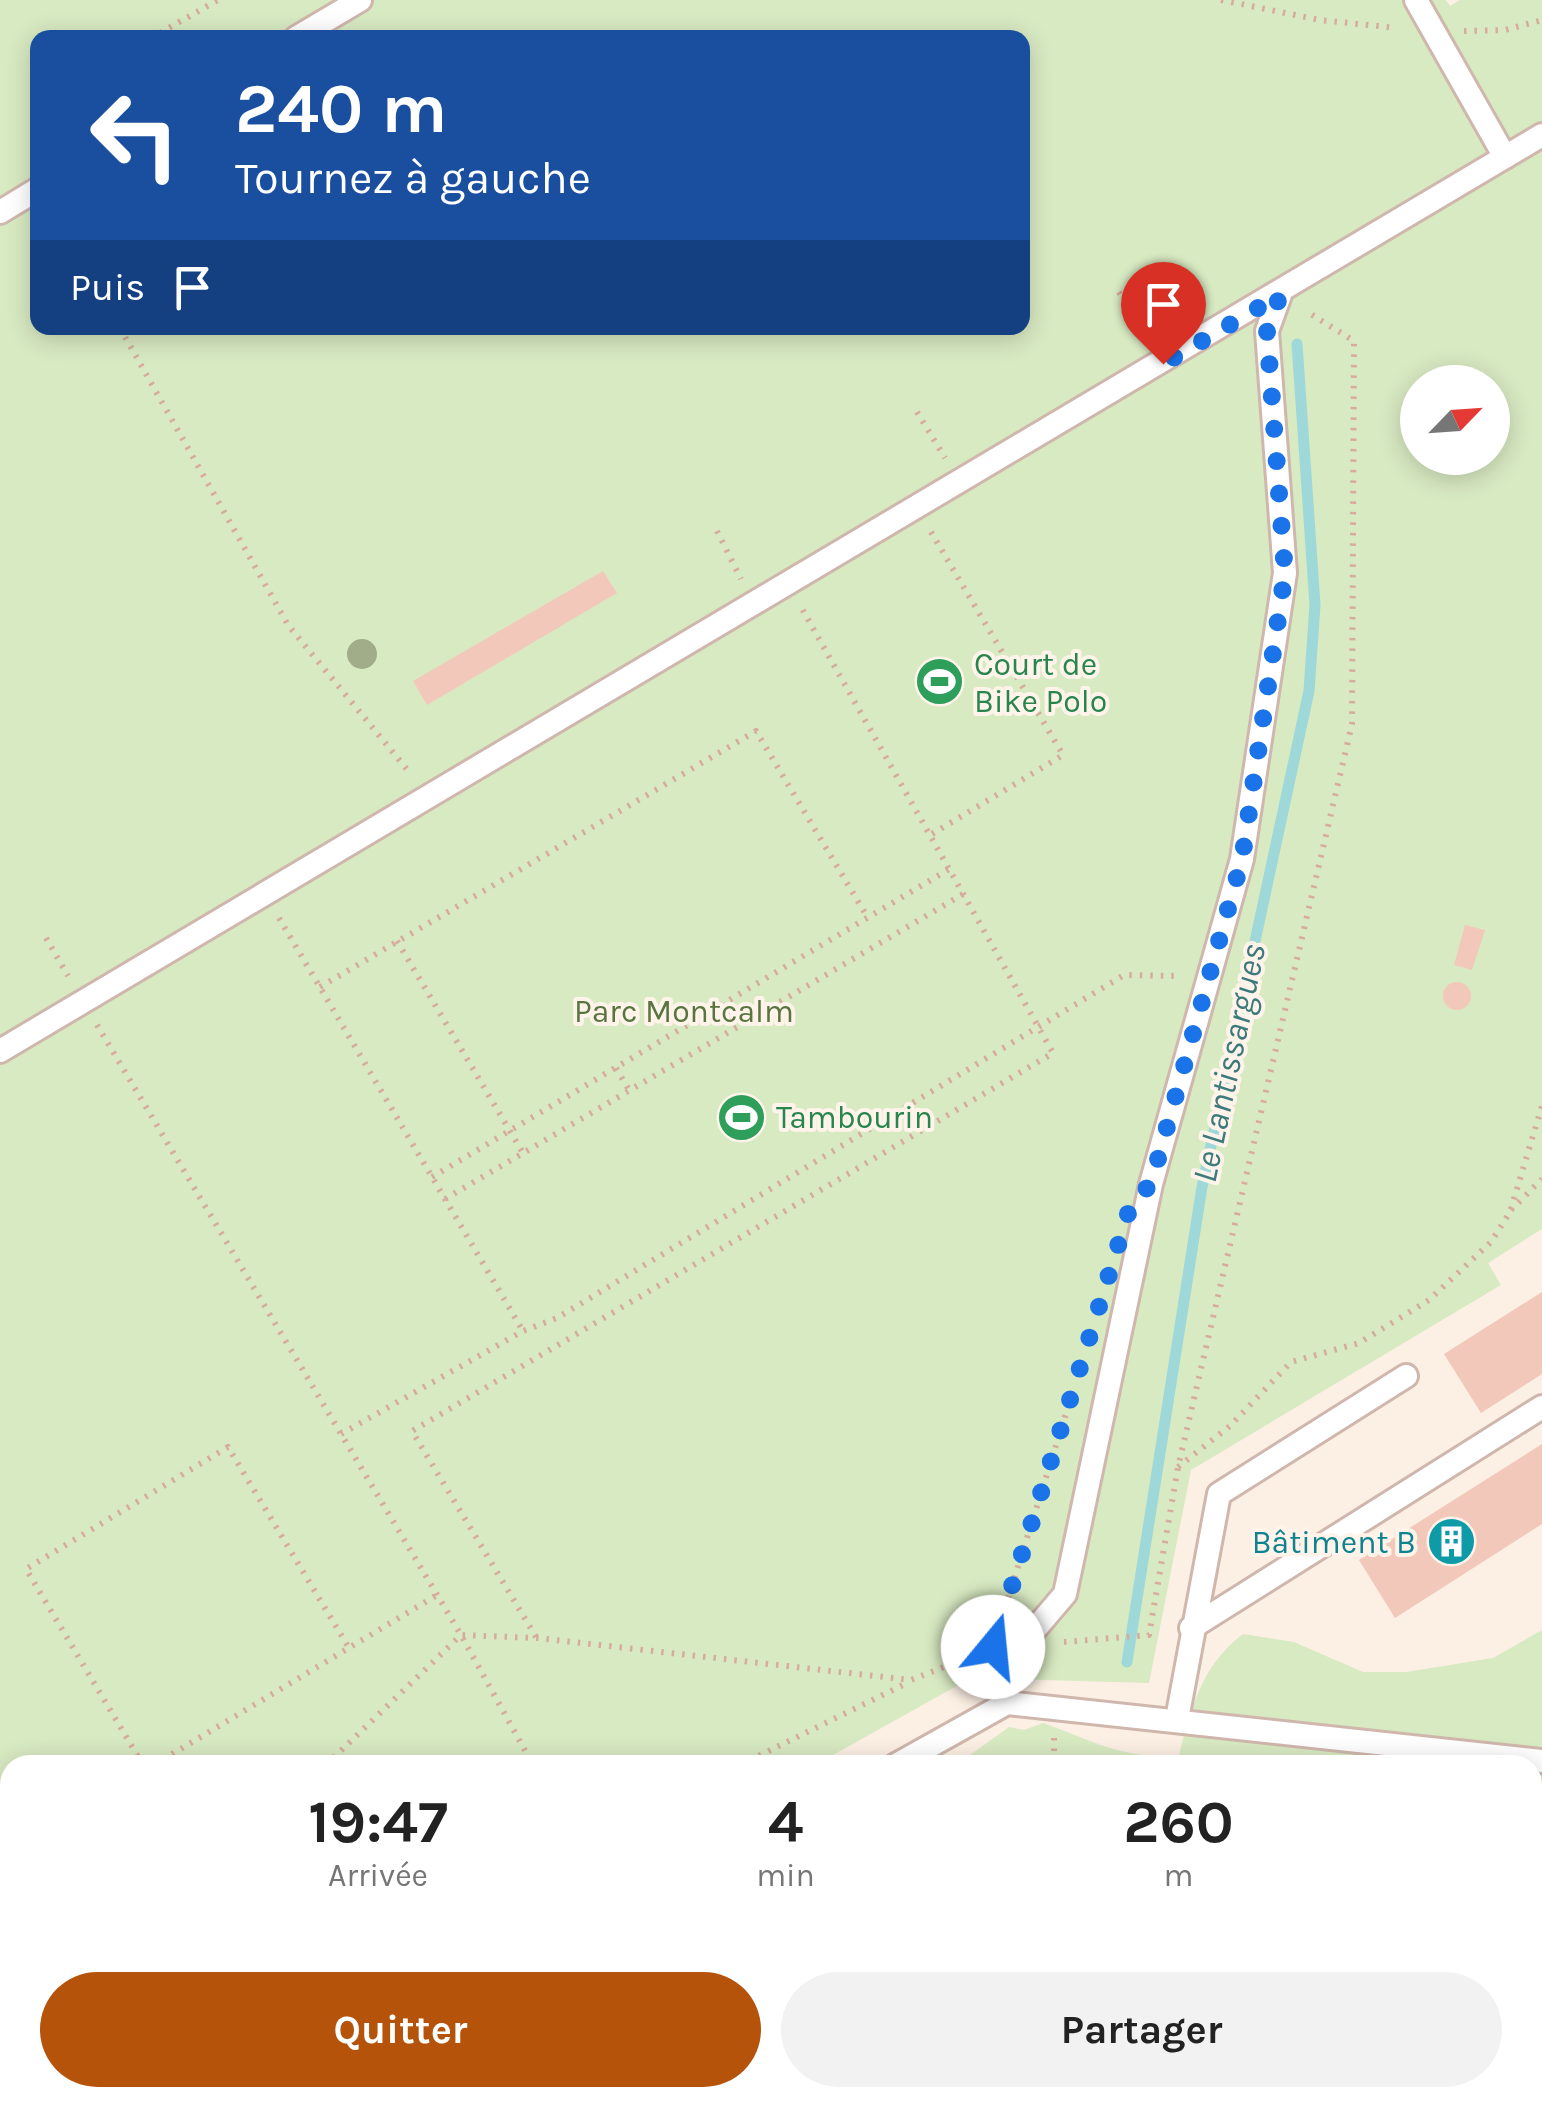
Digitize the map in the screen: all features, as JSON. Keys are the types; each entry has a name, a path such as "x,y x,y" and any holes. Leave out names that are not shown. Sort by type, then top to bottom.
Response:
{"lane":[{"path":"309,30 360,0"},
{"path":"1416,0 1505,157"},
{"path":"0,1051 1280,295 1542,136"},
{"path":"0,212 30,194"},
{"path":"993,1647 1036,1628 1065,1594 1151,1184 1242,859 1285,573 1267,332 1280,295"},
{"path":"1176,1719 1219,1494 1406,1376"},
{"path":"1191,1628 1542,1407"},
{"path":"914,1755 1006,1703 1490,1755"}],"path":[{"path":"166,30 218,0"},
{"path":"1221,0 1320,20 1434,32 1504,30 1542,20"},
{"path":"1119,292 1163,364"},
{"path":"760,1755 911,1680 993,1647 1149,1635 1178,1467 1352,724 1354,341 1280,295"},
{"path":"124,335 288,626 404,764 426,800"},
{"path":"917,412 960,484"},
{"path":"918,509 1063,754 932,834"},
{"path":"717,531 755,606"},
{"path":"537,1638 412,1431 1053,1053 789,586"},
{"path":"320,987 756,730 868,918"},
{"path":"432,1177 951,868"},
{"path":"444,1199 965,893"},
{"path":"266,895 522,1331"},
{"path":"46,938 528,1755"},
{"path":"398,941 523,1153"},
{"path":"341,1434 522,1331 557,1318 1041,1029 1124,975 1154,973 1208,980"},
{"path":"722,1004 736,1028"},
{"path":"616,1068 629,1090"},
{"path":"1510,1212 1542,1106"},
{"path":"1178,1467 1230,1426 1291,1362 1359,1343 1429,1300 1491,1242 1510,1212 1542,1179"},
{"path":"993,1647 1073,1389"},
{"path":"137,1755 26,1569 228,1447 348,1648"},
{"path":"171,1755 437,1595"},
{"path":"336,1755 461,1635 537,1638 911,1680"}],"green space":[{"name":"Parc Montcalm","path":"0,0 1446,0 1450,6 1460,0 1542,0 1542,1229 1488,1263 1501,1285 1191,1470 1149,1683 971,1678 833,1755 0,1755"},
{"path":"1542,1630 1542,1755 1179,1755 1199,1690 1217,1660 1243,1634 1294,1642 1363,1672 1406,1672 1493,1658"},
{"path":"1043,1723 1105,1746 1143,1755 970,1755 1009,1727 1024,1730"}],"building":[{"path":"603,571 617,593 427,705 413,681"},
{"path":"1465,925 1485,930 1472,970 1454,965"},
{"path":"1457,982 1467,986 1471,996 1467,1006 1457,1010 1447,1006 1443,996 1447,986"},
{"path":"1542,1292 1542,1374 1481,1413 1444,1354"},
{"name":"Bâtiment B","path":"1542,1444 1542,1524 1395,1618 1359,1560"}],"waterway":[{"name":"Le Lantissargues","path":"1127,1662 1202,1187 1309,691 1315,605 1297,344"}],"place":[{"name":"Court de Bike Polo","path":"939,682"},
{"name":"Tambourin","path":"741,1117"},
{"name":"Bâtiment B","path":"1451,1542"}],"route":[{"path":"993,1647 1131,1204 1151,1184 1242,859 1285,573 1267,332 1280,295 1163,364"}]}
